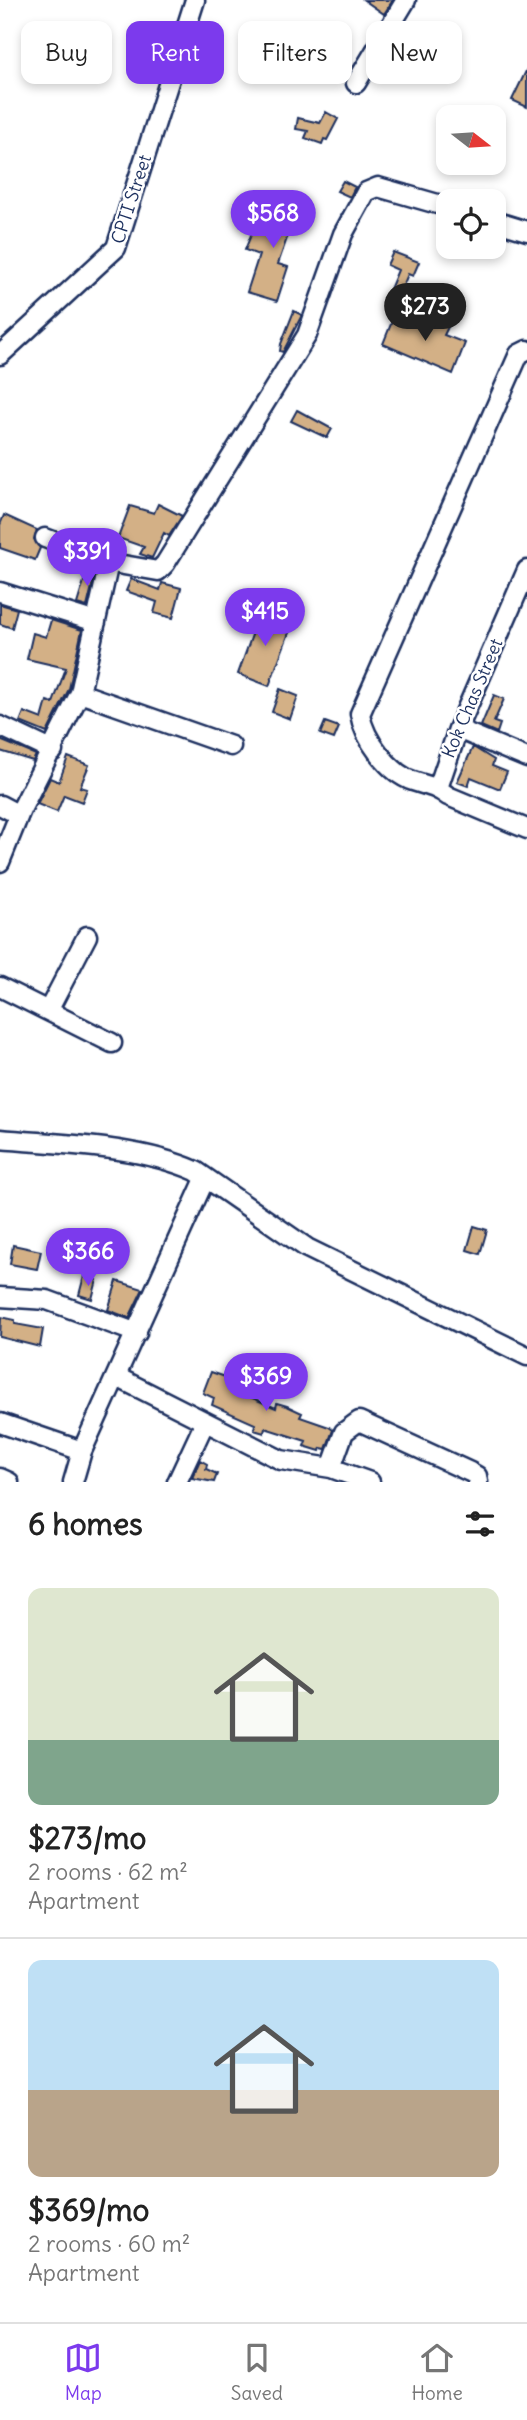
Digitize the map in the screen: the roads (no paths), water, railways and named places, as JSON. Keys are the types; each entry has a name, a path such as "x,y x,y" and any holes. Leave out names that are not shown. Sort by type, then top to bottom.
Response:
{"street":[{"name":"CPTI Street","path":"0,355 116,248 195,0"},
{"path":"356,83 406,0"},
{"path":"45,538 112,563 151,572 158,571 306,335 343,234 366,192 378,187 436,204"},
{"path":"506,224 527,230"},
{"path":"527,350 519,354 361,706 362,727 382,757 410,780 438,788 448,796 527,829"},
{"path":"0,862 19,815 80,693 107,570 112,563"},
{"name":"Kok Chas Street","path":"438,788 458,729 527,570"},
{"path":"0,592 96,622"},
{"path":"80,693 231,747"},
{"path":"0,726 53,751"},
{"path":"458,729 527,758"},
{"path":"0,805 19,815"},
{"path":"48,1011 87,936"},
{"path":"0,987 112,1043"},
{"path":"0,1139 111,1150 182,1165 307,1248 527,1356"},
{"path":"72,1482 82,1451 205,1179"},
{"path":"0,1297 47,1300 137,1333"},
{"path":"117,1377 281,1460 331,1468 370,1482"},
{"path":"331,1468 344,1432 359,1421 470,1472 477,1476 478,1482"},
{"path":"177,1482 205,1422"},
{"path":"0,1423 82,1451"},
{"path":"0,1478 9,1482"}]}
